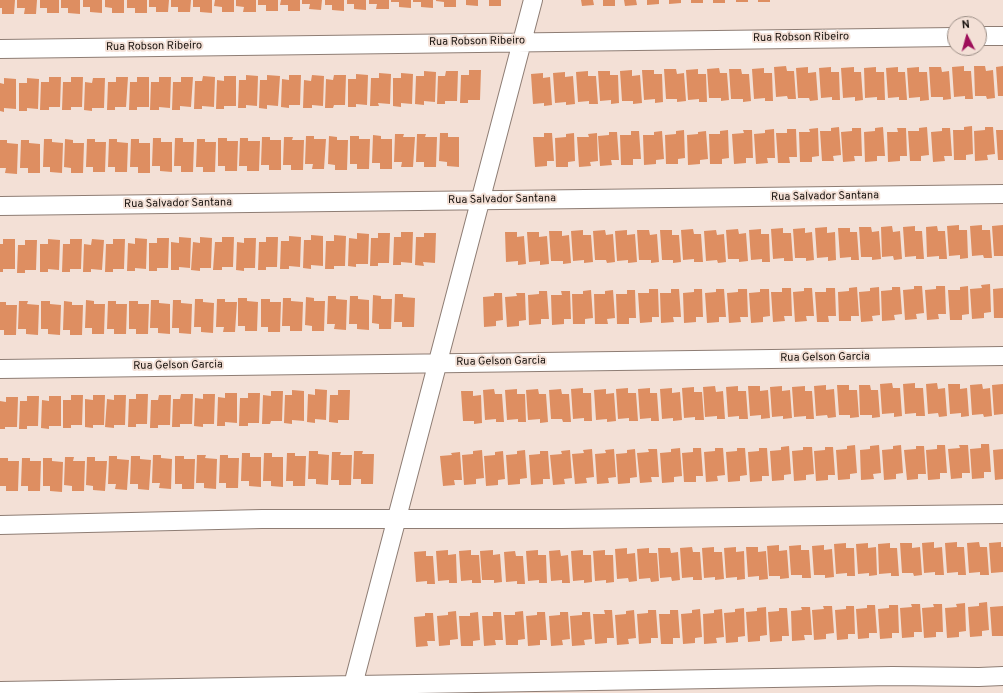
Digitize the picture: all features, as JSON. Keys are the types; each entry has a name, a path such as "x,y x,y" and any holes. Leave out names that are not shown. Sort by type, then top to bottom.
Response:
{"street":[{"path":"353,686 533,0"},
{"path":"987,36 1003,36"},
{"name":"Rua Robson Ribeiro","path":"0,49 947,37"},
{"name":"Rua Salvador Santana","path":"0,206 1003,194"},
{"name":"Rua Gelson Garcia","path":"0,369 1003,356"},
{"path":"0,525 262,519 562,519 1003,514"},
{"path":"0,691 884,676 1003,676"}],"building":[{"path":"0,0 15,0 14,14 2,14"},
{"path":"17,0 37,0 36,14 24,14 25,8 17,8"},
{"path":"40,0 59,0 59,13 47,13 47,8 40,8"},
{"path":"61,0 80,0 80,14 68,13 68,8 61,8"},
{"path":"83,0 102,0 102,13 90,12 90,7 83,7"},
{"path":"105,0 124,0 124,13 112,13 112,8 105,7"},
{"path":"127,0 147,0 147,13 135,13 135,8 127,8"},
{"path":"149,0 169,0 168,12 156,12 156,7 149,7"},
{"path":"171,0 191,0 190,12 178,12 178,7 171,7"},
{"path":"193,0 212,0 212,13 200,12 200,7 193,7"},
{"path":"215,0 234,0 234,12 222,12 222,7 214,6"},
{"path":"236,0 256,0 256,12 243,12 244,7 236,6"},
{"path":"258,0 278,0 278,11 266,11 266,5 258,5"},
{"path":"281,0 300,0 300,11 288,11 288,5 280,5"},
{"path":"302,0 322,0 321,10 309,9 310,4 302,4"},
{"path":"325,0 344,0 344,11 332,10 332,5 325,5"},
{"path":"347,0 366,0 366,10 354,9 354,4 347,4"},
{"path":"369,0 389,0 389,9 376,9 377,4 369,4"},
{"path":"391,0 411,0 411,8 399,7 399,2 391,2"},
{"path":"413,0 433,0 433,8 421,7 421,2 413,2"},
{"path":"436,0 456,0 456,7 444,7 444,2"},
{"path":"466,0 478,0 478,6 466,5"},
{"path":"489,0 501,0 501,6 489,6"},
{"path":"581,0 593,0 594,5 582,6"},
{"path":"603,0 615,0 615,6 603,6"},
{"path":"624,0 636,0 637,5 625,6"},
{"path":"647,0 659,0 659,4 647,5"},
{"path":"669,0 681,0 681,3 669,4"},
{"path":"691,0 703,0 703,3 691,3"},
{"path":"713,0 725,0 725,3 713,3"},
{"path":"736,0 748,0 748,2 736,2"},
{"path":"758,0 770,0 770,2 758,2"},
{"path":"786,66 787,71 794,71 796,99 788,99 787,96 776,97 774,67"},
{"path":"964,66 964,71 971,71 973,99 965,99 965,96 954,97 952,67"},
{"path":"974,66 985,66 986,71 993,70 995,98 987,99 986,96 975,96"},
{"path":"1003,66 1003,96 998,96 996,67"},
{"path":"808,67 808,73 816,72 818,100 810,101 809,98 798,98 796,68"},
{"path":"831,67 831,72 839,72 840,100 832,100 832,97 821,98 819,68"},
{"path":"854,67 854,72 861,72 863,100 855,101 855,97 843,98 841,68"},
{"path":"876,67 876,72 884,72 885,100 877,100 877,97 865,98 864,68"},
{"path":"898,67 898,72 905,72 907,100 899,100 899,97 888,98 886,68"},
{"path":"919,67 919,72 927,72 929,100 920,101 920,97 909,98 907,68"},
{"path":"929,67 941,67 942,72 949,71 951,99 943,100 943,97 931,97"},
{"path":"719,68 720,73 727,73 729,100 721,101 721,98 709,98 707,69"},
{"path":"764,68 764,73 772,73 773,101 765,101 765,98 754,99 752,69"},
{"path":"664,69 676,69 677,74 684,73 686,101 677,102 677,99 666,99"},
{"path":"698,69 698,74 706,74 707,102 699,102 699,99 688,100 686,70"},
{"path":"729,69 741,69 742,74 749,74 751,101 743,102 743,99 731,99"},
{"path":"469,70 481,70 480,100 468,100 468,103 460,103 461,75 469,75"},
{"path":"632,70 632,76 640,75 642,103 633,104 633,101 622,101 620,71"},
{"path":"642,70 654,70 654,74 662,74 663,102 655,103 655,99 644,100"},
{"path":"424,71 436,72 435,102 424,101 424,105 415,104 416,76 424,76"},
{"path":"446,71 458,71 457,101 445,101 445,104 437,104 438,76 445,76"},
{"path":"588,71 588,76 596,76 598,104 589,104 589,101 578,102 576,72"},
{"path":"598,71 610,71 610,75 618,75 619,103 611,104 611,100 600,101"},
{"path":"565,72 565,77 573,76 575,104 566,105 566,102 555,103 553,73"},
{"path":"379,73 391,74 390,104 378,103 379,106 370,106 371,78 379,78"},
{"path":"401,73 413,74 412,104 401,103 401,107 393,106 393,78 401,78"},
{"path":"543,73 543,78 550,77 552,105 544,106 544,103 533,104 531,74"},
{"path":"356,74 368,75 367,105 356,104 356,107 348,107 348,79 356,79"},
{"path":"246,75 258,76 257,106 246,105 246,108 238,108 239,80 246,80"},
{"path":"267,75 280,76 278,106 267,105 267,109 259,108 260,80 267,80"},
{"path":"289,75 301,75 300,105 289,105 289,108 281,107 282,79 289,80"},
{"path":"312,75 324,76 323,106 312,105 312,108 303,108 304,80 311,81"},
{"path":"334,75 346,75 345,105 334,105 333,108 325,108 326,79 333,80"},
{"path":"203,76 215,77 214,107 202,106 202,109 194,109 195,81 202,81"},
{"path":"224,76 236,76 236,106 224,106 224,109 216,109 217,80 224,81"},
{"path":"49,77 61,77 60,107 49,107 49,110 40,110 41,82 49,82"},
{"path":"71,77 83,77 82,107 71,107 71,110 62,110 63,82 71,82"},
{"path":"116,77 128,77 126,107 115,107 115,110 107,110 108,82 116,82"},
{"path":"137,77 149,77 149,107 137,107 137,110 129,110 130,82 137,82"},
{"path":"159,77 171,77 170,108 159,107 159,110 150,110 151,82 159,82"},
{"path":"181,77 193,77 191,107 180,106 180,110 172,110 173,82 181,82"},
{"path":"4,78 16,79 16,109 4,108 4,112 0,111 0,83 4,84"},
{"path":"27,78 39,79 38,109 27,108 27,111 19,111 19,83 27,83"},
{"path":"93,78 105,78 104,108 92,108 92,111 84,110 85,82 92,83"},
{"path":"972,126 973,154 966,155 966,160 954,160 953,130 964,130 964,127"},
{"path":"839,127 841,155 833,156 834,161 822,161 820,131 831,131 831,128"},
{"path":"883,127 885,156 877,156 877,161 865,162 864,132 875,131 875,128"},
{"path":"927,127 929,155 921,156 921,161 910,161 908,131 919,131 919,128"},
{"path":"985,127 993,127 995,154 987,155 988,160 975,161 974,131 985,130"},
{"path":"818,128 819,156 812,157 812,162 800,162 799,132 810,132 809,129"},
{"path":"852,128 861,128 862,156 854,156 855,161 843,162 841,132 852,131"},
{"path":"897,128 906,128 907,156 900,156 900,161 888,162 887,132 898,132"},
{"path":"942,128 950,128 952,156 944,156 945,161 933,162 931,132 942,131"},
{"path":"774,129 775,158 767,158 768,163 756,164 754,134 765,133 765,130"},
{"path":"787,129 796,129 797,157 789,157 790,163 778,163 776,133 787,133"},
{"path":"684,130 685,158 678,159 678,164 666,164 665,135 676,134 676,131"},
{"path":"728,130 729,158 722,159 722,164 710,164 709,134 720,134 720,131"},
{"path":"743,130 752,130 753,158 746,158 746,163 734,164 732,134 744,133"},
{"path":"996,130 1003,130 1003,160 998,160"},
{"path":"631,131 639,131 641,159 633,159 633,165 621,165 620,135 631,135"},
{"path":"662,131 664,159 656,160 656,164 644,165 643,135 654,135 654,132"},
{"path":"706,131 708,159 700,160 700,164 688,165 687,135 698,134 698,132"},
{"path":"609,132 617,132 619,160 611,160 612,165 600,166 598,136 609,135"},
{"path":"440,133 448,133 448,137 459,137 459,167 447,166 447,162 439,161"},
{"path":"544,133 552,133 554,161 547,161 547,166 535,167 533,137 544,137"},
{"path":"574,133 575,161 568,162 568,167 556,167 555,138 566,137 566,134"},
{"path":"597,133 598,161 590,162 591,166 579,167 577,137 589,137 588,134"},
{"path":"395,134 404,134 403,137 415,137 413,167 401,167 402,162 394,162"},
{"path":"417,134 426,134 425,137 437,137 436,167 424,167 424,162 416,162"},
{"path":"373,135 381,136 381,139 392,139 392,169 380,169 380,163 372,163"},
{"path":"306,136 314,136 314,139 326,139 324,169 312,169 313,164 305,164"},
{"path":"329,136 337,137 337,140 348,140 347,170 335,170 335,165 328,164"},
{"path":"350,136 359,136 359,139 370,139 369,169 357,169 357,164 350,164"},
{"path":"262,137 270,137 270,140 281,140 281,170 269,170 269,165 261,165"},
{"path":"284,137 293,137 292,140 304,140 303,170 291,170 291,165 283,165"},
{"path":"153,138 161,138 161,142 172,142 172,172 160,171 160,166 152,166"},
{"path":"175,138 183,138 183,142 194,142 193,172 181,172 181,166 174,166"},
{"path":"218,138 227,138 227,141 238,141 237,171 225,171 225,166 218,166"},
{"path":"240,138 248,138 248,141 260,141 259,171 247,171 247,166 239,166"},
{"path":"44,139 52,139 52,142 63,143 62,173 50,172 50,167 43,167"},
{"path":"65,139 73,140 73,143 84,143 83,173 71,173 71,168 64,167"},
{"path":"87,139 95,139 95,142 106,142 105,172 93,172 93,167 86,167"},
{"path":"109,139 117,139 117,142 128,143 127,172 115,172 115,167 108,167"},
{"path":"131,139 139,139 139,143 150,143 150,173 138,173 138,167 130,167"},
{"path":"197,139 205,139 205,142 216,142 215,172 203,172 203,167 196,167"},
{"path":"0,140 7,140 7,143 18,144 17,174 5,173 6,168 0,168"},
{"path":"21,140 29,140 29,143 40,144 40,173 28,173 28,168 20,168"},
{"path":"959,225 959,230 967,230 968,258 960,259 960,255 949,256 947,226"},
{"path":"982,225 982,230 990,230 992,258 984,258 983,255 972,256 970,226"},
{"path":"1003,225 1003,256 994,256 992,226"},
{"path":"892,226 893,232 900,231 902,259 894,260 893,256 882,257 881,227"},
{"path":"915,226 915,231 922,231 924,259 916,259 916,256 905,257 903,227"},
{"path":"937,226 938,231 945,231 947,259 939,259 939,256 927,257 926,227"},
{"path":"827,227 827,233 835,232 836,260 828,261 828,257 817,258 815,228"},
{"path":"859,227 871,227 872,232 879,231 881,259 872,260 872,257 861,257"},
{"path":"783,228 783,233 791,233 793,261 784,261 784,258 773,259 771,229"},
{"path":"805,228 805,233 812,232 814,260 806,261 806,258 795,258 793,229"},
{"path":"838,228 850,228 850,232 857,232 859,260 851,260 851,257 840,258"},
{"path":"693,229 694,234 701,234 703,262 694,262 694,259 683,260 681,230"},
{"path":"738,229 739,234 746,233 748,261 739,262 739,259 728,259 726,230"},
{"path":"761,229 761,234 769,234 770,262 762,262 762,259 751,260 749,230"},
{"path":"583,230 583,235 591,235 593,262 584,263 584,260 573,261 571,231"},
{"path":"605,230 606,235 613,234 615,262 607,263 606,260 595,260 593,231"},
{"path":"627,230 627,235 635,234 637,262 628,263 628,260 617,261 615,231"},
{"path":"637,230 649,230 650,235 657,234 659,262 651,263 651,260 639,260"},
{"path":"660,230 672,230 672,235 679,235 681,262 673,263 673,260 662,260"},
{"path":"716,230 717,235 724,234 726,262 718,263 717,260 706,261 704,231"},
{"path":"549,231 562,231 562,236 569,235 571,263 563,264 563,261 551,261"},
{"path":"401,232 413,232 412,263 401,262 401,265 393,265 394,237 401,237"},
{"path":"505,232 517,232 517,237 524,236 526,264 518,265 518,261 506,262"},
{"path":"527,232 539,232 539,237 547,236 549,264 540,265 540,261 529,262"},
{"path":"357,233 369,234 368,264 356,264 356,267 348,266 349,238 357,239"},
{"path":"378,233 390,233 389,263 378,263 378,266 370,266 371,238 378,238"},
{"path":"424,233 436,233 435,263 423,262 424,266 415,265 416,237 424,237"},
{"path":"311,235 323,236 323,266 311,265 311,269 303,268 304,240 311,240"},
{"path":"334,235 346,236 345,266 334,266 334,269 325,269 326,241 334,241"},
{"path":"289,236 301,237 300,267 289,266 289,269 280,269 281,241 289,241"},
{"path":"179,237 191,238 190,268 179,267 179,270 171,270 171,242 179,243"},
{"path":"200,237 212,238 211,268 200,268 200,271 191,270 193,242 200,243"},
{"path":"222,237 234,237 233,267 222,267 222,270 213,270 215,242 222,242"},
{"path":"266,237 278,237 277,267 266,267 266,270 258,270 259,242 266,242"},
{"path":"135,238 147,239 146,269 135,268 135,271 127,271 128,243 135,244"},
{"path":"157,238 169,238 168,268 157,268 157,271 149,271 149,243 157,243"},
{"path":"244,238 256,238 255,268 244,268 244,271 236,270 237,242 244,243"},
{"path":"3,239 15,239 15,269 3,269 3,272 0,272 0,244 3,244"},
{"path":"48,239 60,240 59,270 48,269 48,272 40,272 40,244 48,244"},
{"path":"70,239 82,239 81,269 70,269 70,272 62,272 63,244 70,244"},
{"path":"92,239 104,240 102,270 91,269 91,272 83,272 84,244 91,245"},
{"path":"113,239 125,239 124,269 113,269 113,272 105,272 106,244 113,244"},
{"path":"25,240 37,240 36,270 25,270 25,273 17,273 18,245 25,245"},
{"path":"990,284 991,312 984,313 984,318 972,319 970,289 982,288 981,285"},
{"path":"914,286 922,286 924,313 916,314 917,319 905,320 903,290 914,289"},
{"path":"936,286 945,286 946,314 938,314 939,319 927,320 925,290 936,289"},
{"path":"968,286 969,314 962,315 962,320 950,320 948,290 960,290 960,287"},
{"path":"857,287 859,316 851,316 851,321 839,321 838,292 849,291 849,288"},
{"path":"879,287 880,315 872,316 873,321 861,322 859,292 870,291 870,288"},
{"path":"892,287 900,287 902,314 894,315 895,320 882,321 881,291 892,290"},
{"path":"782,288 791,288 792,316 784,316 785,321 773,322 771,292 782,292"},
{"path":"804,288 812,288 814,316 806,316 807,321 795,322 793,292 804,291"},
{"path":"826,288 835,288 836,316 828,316 829,322 817,322 815,292 826,292"},
{"path":"1003,288 1003,318 994,318 993,289"},
{"path":"649,289 658,289 659,317 652,317 652,322 640,323 638,293 649,293"},
{"path":"671,289 679,289 681,317 673,317 674,322 661,323 660,293 671,293"},
{"path":"694,289 702,289 703,317 696,317 696,322 684,323 683,293 694,292"},
{"path":"716,289 724,289 726,317 719,317 719,322 707,323 705,293 716,292"},
{"path":"738,289 747,289 748,317 740,317 741,322 729,323 727,293 738,292"},
{"path":"760,289 769,289 770,316 763,317 763,322 751,323 749,293 760,292"},
{"path":"591,290 593,318 585,319 585,324 573,324 572,294 583,294 583,291"},
{"path":"613,290 615,318 607,319 608,324 595,324 594,294 605,294 605,291"},
{"path":"627,290 635,290 636,318 629,318 629,324 617,324 616,294 627,294"},
{"path":"539,291 547,291 549,319 541,319 541,324 529,325 528,295 539,294"},
{"path":"561,291 570,291 571,319 564,319 564,324 552,325 551,295 562,295"},
{"path":"494,293 502,293 503,320 496,321 496,326 484,327 483,297 494,296"},
{"path":"516,293 525,293 526,320 519,321 519,326 507,327 505,297 517,296"},
{"path":"395,294 403,294 403,297 415,298 414,327 402,327 402,322 394,322"},
{"path":"373,295 381,296 381,299 392,299 391,329 379,329 379,324 372,323"},
{"path":"328,296 336,296 336,299 347,300 346,330 334,329 335,324 327,324"},
{"path":"350,296 358,296 358,299 369,300 369,330 357,329 357,324 349,324"},
{"path":"306,297 314,298 314,301 325,301 324,331 312,331 312,326 305,325"},
{"path":"238,298 247,298 247,301 258,302 257,331 245,331 245,326 238,326"},
{"path":"283,298 291,298 291,301 303,302 302,331 290,331 290,326 282,326"},
{"path":"195,299 203,299 203,302 214,303 213,333 201,332 201,327 194,327"},
{"path":"217,299 225,299 225,302 237,302 235,332 223,332 224,327 216,327"},
{"path":"261,299 270,299 270,302 281,302 280,332 268,332 268,327 261,327"},
{"path":"86,300 94,301 94,304 105,304 104,334 92,334 92,328 85,328"},
{"path":"151,300 159,300 159,303 170,304 170,334 158,333 158,328 150,328"},
{"path":"173,300 181,300 181,303 192,304 191,334 179,333 179,328 172,328"},
{"path":"19,301 28,301 27,304 39,305 38,335 26,334 26,329 18,329"},
{"path":"41,301 50,301 50,304 61,305 60,335 48,334 48,329 41,329"},
{"path":"64,301 72,302 72,305 83,305 82,335 70,335 70,330 63,330"},
{"path":"108,301 116,301 116,304 127,304 126,334 114,334 114,329 107,329"},
{"path":"129,301 138,301 138,304 149,304 148,334 136,334 136,329 129,329"},
{"path":"0,302 6,302 6,305 17,305 16,335 4,335 4,330 0,330"},
{"path":"892,383 893,388 900,388 902,416 894,417 894,413 882,414 880,384"},
{"path":"915,383 915,388 923,388 925,416 916,416 916,413 905,414 903,384"},
{"path":"937,383 938,389 945,388 947,416 939,417 938,413 928,414 926,384"},
{"path":"948,384 960,384 960,389 967,388 969,416 961,417 961,413 950,414"},
{"path":"982,384 983,389 990,388 992,416 984,417 983,414 972,415 970,385"},
{"path":"1003,384 1003,414 994,415 992,385"},
{"path":"826,385 826,390 834,389 836,417 828,418 827,415 816,416 814,386"},
{"path":"837,385 849,385 849,390 857,390 859,417 850,418 850,415 839,415"},
{"path":"859,385 870,385 871,390 878,390 880,417 872,418 872,415 860,415"},
{"path":"715,386 716,392 723,391 725,419 717,419 717,416 705,417 703,387"},
{"path":"738,386 738,391 746,391 748,419 739,419 739,416 728,417 726,387"},
{"path":"748,386 760,386 760,391 768,390 770,418 761,419 761,415 750,416"},
{"path":"782,386 782,391 790,390 792,418 783,419 783,416 772,417 770,387"},
{"path":"805,386 805,391 812,391 814,419 806,419 806,416 794,417 792,387"},
{"path":"694,387 694,392 702,392 704,420 695,420 695,417 684,418 682,388"},
{"path":"583,388 583,393 591,393 592,421 584,421 584,418 573,419 571,389"},
{"path":"628,388 628,393 636,393 638,421 629,421 629,418 618,419 616,389"},
{"path":"650,388 650,393 657,393 659,421 651,421 651,418 640,419 638,389"},
{"path":"672,388 672,393 680,392 682,420 673,421 673,418 662,419 660,389"},
{"path":"315,389 327,390 326,420 315,419 315,423 307,422 308,394 315,395"},
{"path":"494,389 495,394 502,394 504,422 496,422 496,419 485,420 483,390"},
{"path":"517,389 517,394 525,394 526,422 518,422 518,419 507,420 505,390"},
{"path":"538,389 539,394 546,394 548,422 540,423 540,419 528,420 526,390"},
{"path":"561,389 562,394 569,394 571,422 563,422 562,419 551,419 549,390"},
{"path":"606,389 606,394 614,393 616,421 607,422 607,419 596,420 594,390"},
{"path":"292,390 304,391 304,421 292,420 292,424 284,423 285,395 292,395"},
{"path":"338,390 350,390 349,420 338,420 338,423 329,422 330,395 338,395"},
{"path":"271,391 283,391 282,421 271,421 270,424 262,424 263,395 271,396"},
{"path":"461,391 473,391 473,396 481,395 482,423 474,424 474,421 463,421"},
{"path":"225,393 237,393 237,423 225,422 225,426 217,426 218,397 225,398"},
{"path":"248,393 260,393 259,423 248,423 248,426 239,426 240,398 248,398"},
{"path":"136,394 148,394 147,424 136,424 136,427 128,427 129,399 136,399"},
{"path":"181,394 193,394 192,424 180,424 180,427 172,427 173,399 180,399"},
{"path":"203,394 215,394 214,424 203,424 203,427 194,426 195,398 203,399"},
{"path":"71,395 83,395 82,425 71,425 71,428 63,428 63,400 71,400"},
{"path":"93,395 105,395 104,425 93,425 93,428 85,427 85,399 93,400"},
{"path":"114,395 126,395 125,425 114,425 114,428 105,427 107,399 114,400"},
{"path":"159,395 171,395 170,425 158,425 158,428 150,428 151,400 158,400"},
{"path":"27,396 39,396 38,426 27,426 27,429 19,429 20,401 27,401"},
{"path":"49,396 61,396 61,426 49,426 49,429 41,428 42,400 49,401"},
{"path":"6,397 18,397 17,427 5,427 5,429 0,429 0,401 6,402"},
{"path":"981,444 989,444 991,472 984,472 984,478 972,479 970,449 981,448"},
{"path":"855,445 857,473 850,474 850,479 838,480 836,450 847,449 847,446"},
{"path":"879,445 881,473 873,474 874,479 861,480 860,450 870,449 870,446"},
{"path":"901,445 903,473 896,474 896,479 884,480 882,450 893,449 893,446"},
{"path":"937,445 945,445 947,473 940,473 940,479 928,480 926,450 937,449"},
{"path":"959,445 968,445 970,473 962,473 962,478 951,479 948,449 960,448"},
{"path":"789,446 791,474 784,475 784,480 772,481 770,451 781,450 781,447"},
{"path":"916,446 924,446 926,474 918,474 918,479 907,480 904,450 916,449"},
{"path":"803,447 812,447 814,474 806,475 806,480 794,481 792,451 803,450"},
{"path":"825,447 833,447 835,475 828,475 828,480 816,481 814,451 825,450"},
{"path":"680,448 682,476 674,477 674,482 662,483 660,453 671,452 671,449"},
{"path":"693,448 701,448 703,476 696,476 696,482 684,482 682,453 693,452"},
{"path":"715,448 723,448 725,475 717,476 718,481 706,482 704,452 715,451"},
{"path":"737,448 745,448 747,475 740,476 740,481 728,482 726,452 737,451"},
{"path":"759,448 767,448 769,476 762,476 762,481 750,482 748,452 759,451"},
{"path":"592,449 594,477 586,478 587,483 575,484 572,454 584,453 583,450"},
{"path":"614,449 616,477 608,478 609,483 597,484 595,454 606,453 605,450"},
{"path":"635,449 637,477 630,478 630,483 618,484 616,454 627,453 627,450"},
{"path":"648,449 657,449 659,477 651,477 652,482 640,483 637,453 649,452"},
{"path":"1003,449 1003,479 995,480 993,450"},
{"path":"482,450 484,478 476,479 476,484 464,485 462,455 473,454 473,451"},
{"path":"525,450 527,478 520,479 520,484 508,485 506,455 517,454 517,451"},
{"path":"570,450 572,478 564,479 565,484 553,485 550,455 562,454 561,451"},
{"path":"309,451 318,451 318,454 329,455 328,485 316,484 316,479 308,479"},
{"path":"354,451 363,451 362,454 374,454 373,484 361,484 361,479 353,479"},
{"path":"503,451 505,479 498,480 498,485 486,486 484,456 495,455 495,452"},
{"path":"540,451 548,451 550,479 543,479 543,484 531,485 529,455 540,454"},
{"path":"332,452 341,452 340,455 352,455 351,485 339,485 339,480 331,480"},
{"path":"460,452 462,480 454,480 455,485 443,486 440,456 452,455 451,453"},
{"path":"242,453 250,453 250,457 261,457 261,487 249,486 249,481 241,481"},
{"path":"264,453 272,453 272,457 283,457 283,487 271,486 271,481 263,481"},
{"path":"287,453 295,453 295,456 306,456 305,486 293,486 293,481 286,481"},
{"path":"153,455 161,455 161,458 172,459 171,489 159,488 160,483 152,483"},
{"path":"197,455 206,455 205,458 217,459 216,489 204,488 204,483 196,483"},
{"path":"220,455 228,455 228,458 239,458 238,488 226,488 226,483 219,483"},
{"path":"109,456 117,456 117,459 129,460 127,490 115,489 116,484 108,484"},
{"path":"131,456 140,456 140,459 151,460 149,490 138,489 138,484 130,484"},
{"path":"175,456 184,456 184,459 195,459 194,489 182,489 182,484 175,484"},
{"path":"65,457 74,457 73,461 85,461 84,491 72,491 72,486 64,485"},
{"path":"87,457 95,457 95,461 107,461 105,491 93,490 93,486 86,485"},
{"path":"0,458 8,458 8,461 19,461 18,491 6,491 6,486 0,486"},
{"path":"22,458 30,458 30,461 41,461 40,491 28,491 28,486 21,486"},
{"path":"43,458 52,458 52,461 63,462 62,492 50,491 50,486 43,486"},
{"path":"934,542 934,548 942,547 944,575 935,575 935,572 924,573 922,543"},
{"path":"957,542 957,547 964,547 966,575 958,575 958,572 947,573 945,543"},
{"path":"979,542 980,547 987,547 989,575 980,575 980,572 969,573 967,543"},
{"path":"1001,542 1001,547 1003,547 1003,572 991,573 989,543"},
{"path":"846,543 846,548 854,548 855,576 847,576 847,573 836,574 834,544"},
{"path":"868,543 868,548 876,547 877,575 869,576 869,573 858,574 856,544"},
{"path":"890,543 890,548 897,548 899,576 891,576 891,573 879,574 878,544"},
{"path":"900,543 912,543 912,548 920,547 922,575 914,576 913,573 902,573"},
{"path":"779,545 779,551 787,550 789,578 780,579 780,576 769,576 767,546"},
{"path":"801,545 801,550 809,550 811,578 802,578 802,575 791,575 789,546"},
{"path":"824,545 824,550 832,549 834,577 825,578 825,575 814,575 812,546"},
{"path":"692,547 693,552 700,552 702,580 693,580 693,577 682,578 680,548"},
{"path":"714,547 714,552 722,552 724,579 715,580 715,577 704,578 702,548"},
{"path":"736,547 736,552 744,551 745,579 737,580 737,577 726,578 724,548"},
{"path":"746,547 758,547 758,552 766,551 768,579 759,580 759,576 748,577"},
{"path":"627,548 627,554 635,553 637,581 629,582 628,578 617,579 615,549"},
{"path":"649,548 649,553 657,553 659,581 651,582 650,578 639,579 637,549"},
{"path":"658,548 670,548 671,553 678,552 680,580 672,581 671,577 660,578"},
{"path":"448,550 448,555 456,554 457,583 449,583 449,580 438,581 436,551"},
{"path":"471,550 471,555 479,555 481,583 472,583 472,580 461,581 459,551"},
{"path":"493,550 493,555 500,554 502,582 494,583 494,580 482,580 480,551"},
{"path":"538,550 538,555 546,555 547,583 539,583 539,580 528,581 526,551"},
{"path":"560,550 561,556 568,555 570,583 562,583 562,580 551,581 549,551"},
{"path":"583,550 583,555 591,555 592,582 584,583 584,580 573,581 571,551"},
{"path":"605,550 605,555 613,555 614,582 606,583 606,580 595,581 593,551"},
{"path":"426,551 426,556 433,556 435,584 427,584 427,581 416,582 414,552"},
{"path":"515,551 516,556 523,556 525,584 517,584 517,581 506,582 504,552"},
{"path":"987,602 989,630 982,631 982,636 970,637 968,607 979,606 979,603"},
{"path":"965,603 966,631 959,632 959,637 947,638 945,608 957,607 956,604"},
{"path":"911,604 920,604 922,632 914,632 914,637 902,638 900,608 912,607"},
{"path":"933,604 942,604 943,632 936,632 936,637 924,638 922,608 934,607"},
{"path":"867,605 875,605 877,633 869,633 869,638 858,639 856,609 867,608"},
{"path":"889,605 898,605 899,633 892,633 892,638 880,639 878,609 889,608"},
{"path":"823,606 832,606 834,633 826,634 826,639 814,640 812,610 824,609"},
{"path":"846,606 854,606 855,634 848,634 848,639 837,640 835,610 846,609"},
{"path":"1003,606 1003,636 992,636 990,607"},
{"path":"766,607 767,635 760,636 760,641 748,642 746,612 757,611 757,608"},
{"path":"801,607 810,607 812,635 804,635 805,640 792,641 791,611 802,610"},
{"path":"744,608 745,636 738,637 738,642 726,643 724,613 735,612 735,609"},
{"path":"779,608 787,608 789,636 782,636 782,641 770,642 768,612 779,611"},
{"path":"700,609 702,637 695,638 695,643 683,644 681,614 692,613 692,610"},
{"path":"722,609 724,637 716,638 717,643 704,644 703,614 714,613 714,610"},
{"path":"604,610 612,610 614,638 607,638 607,643 595,644 593,614 605,614"},
{"path":"634,610 636,638 628,639 629,644 617,645 615,615 626,614 626,611"},
{"path":"648,610 656,610 658,638 651,638 651,643 639,644 637,614 648,613"},
{"path":"670,610 678,610 680,638 673,638 673,644 661,644 659,614 670,614"},
{"path":"456,611 458,639 450,640 450,645 439,646 437,616 448,615 448,612"},
{"path":"523,611 525,639 518,640 518,645 506,645 504,615 515,615 515,612"},
{"path":"478,612 480,640 473,641 473,646 461,646 459,616 470,616 470,613"},
{"path":"493,612 501,612 503,640 495,640 496,645 484,646 482,616 493,616"},
{"path":"537,612 545,612 547,640 540,640 540,645 528,646 526,616 537,615"},
{"path":"560,612 568,612 570,639 562,640 563,645 551,646 549,616 560,615"},
{"path":"582,612 590,612 592,639 584,640 585,645 572,646 570,616 582,615"},
{"path":"425,613 433,613 435,641 427,641 428,646 416,647 414,617 425,616"}]}
